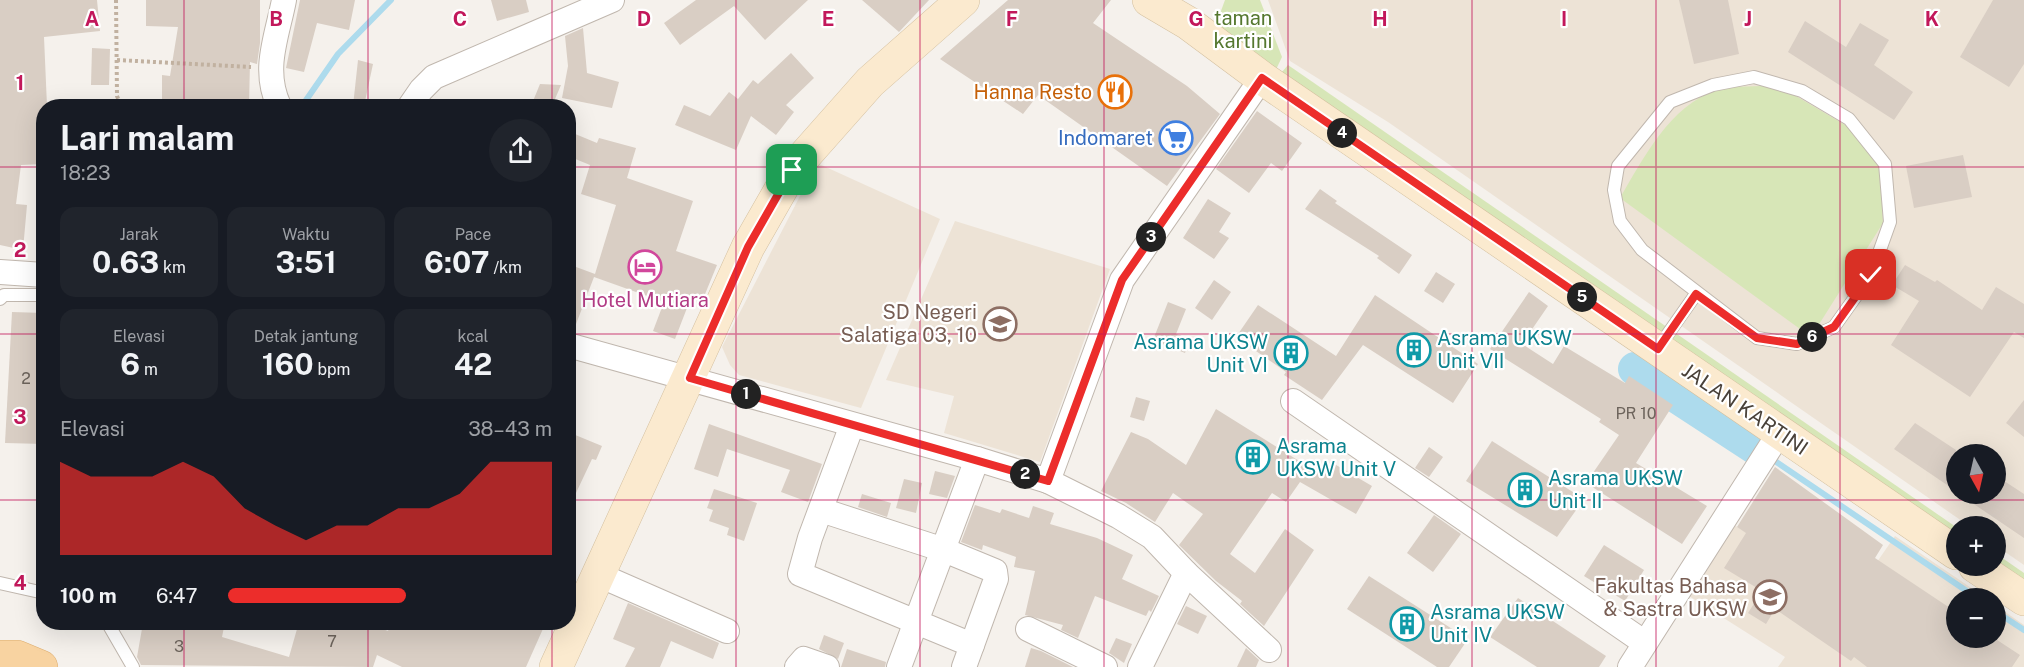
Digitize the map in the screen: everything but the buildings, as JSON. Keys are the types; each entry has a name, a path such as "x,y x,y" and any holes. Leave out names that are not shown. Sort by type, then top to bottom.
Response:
{"main road":[{"path":"576,624 748,247 792,170 870,82 963,0"},
{"name":"JALAN KARTINI","path":"1149,0 1192,12 1262,78 1946,546"},
{"path":"1990,576 2024,599"},
{"path":"556,667 573,630"}],"street":[{"path":"276,99 269,68 284,0"},
{"path":"415,99 434,77 612,0"},
{"path":"1048,481 1122,280 1262,78"},
{"path":"0,272 36,274"},
{"path":"576,347 1048,481 1119,516 1152,537 1186,573 1269,650"},
{"path":"1293,401 1645,643"},
{"path":"821,510 944,550 993,570 996,574 968,656 916,623 800,574 821,510 852,425"},
{"path":"1630,667 1780,432"},
{"path":"898,667 977,459"},
{"path":"1140,667 1186,573"},
{"path":"599,575 727,631"},
{"path":"1028,629 1105,667"},
{"path":"797,667 800,661 806,659 827,667"}],"lane":[{"path":"1754,77 1802,91 1849,119 1885,164 1890,222 1871,275 1834,327 1797,344 1757,338 1696,294 1642,250 1620,221 1614,190 1618,166 1670,102 1713,85 1754,77"},
{"path":"1658,349 1696,294"},
{"path":"0,299 4,295 36,295"},
{"path":"0,583 36,591"},
{"path":"112,630 134,667"}],"path":[{"path":"116,0 118,99"},
{"path":"117,60 269,68"}],"shaded area":[{"path":"1268,0 2024,0 2024,565 2006,553 2006,516 1955,516 1388,122 1290,61"},
{"path":"817,163 940,219 861,408 739,375 730,365 722,347"},
{"name":"SD Negeri Salatiga 03, 10","path":"955,221 1110,269 1040,462 944,433 954,396 886,380"},
{"name":"Fakultas Bahasa & Sastra UKSW","path":"1734,525 1852,598 1895,536 1946,571 1946,576 1954,576 1971,588 1946,588 1946,648 2006,648 2006,613 2024,625 2024,667 1778,667 1785,657 1689,596"}],"green space":[{"name":"taman kartini","path":"1225,0 1260,0 1282,57 1270,82 1211,38"},
{"path":"1288,65 1946,520 1946,537 1275,80"},
{"path":"1777,85 1852,129 1880,167 1883,223 1811,337 1620,198 1660,135 1672,120 1700,97 1724,88"},
{"path":"2006,561 2024,573 2024,590 2006,575"}],"waterway":[{"path":"307,99 338,54 391,0"},
{"path":"1635,369 1762,452"},
{"path":"1769,457 1962,588"},
{"path":"2006,618 2024,630"}],"place":[{"name":"Hanna Resto","path":"1115,92"},
{"name":"Indomaret","path":"1176,138"},
{"name":"Hotel Mutiara","path":"645,267"},
{"name":"SD Negeri Salatiga 03, 10","path":"1000,324"},
{"name":"Asrama UKSW Unit VII","path":"1414,350"},
{"name":"Asrama UKSW Unit VI","path":"1291,353"},
{"name":"Asrama UKSW Unit V","path":"1253,457"},
{"name":"Asrama UKSW Unit II","path":"1525,490"},
{"name":"Fakultas Bahasa & Sastra UKSW","path":"1770,597"},
{"name":"Asrama UKSW Unit IV","path":"1407,624"}],"route":[{"path":"792,170 748,247 690,378 1048,481 1122,280 1262,78 1658,349 1696,294 1757,338 1797,344 1834,327 1871,275"}]}
